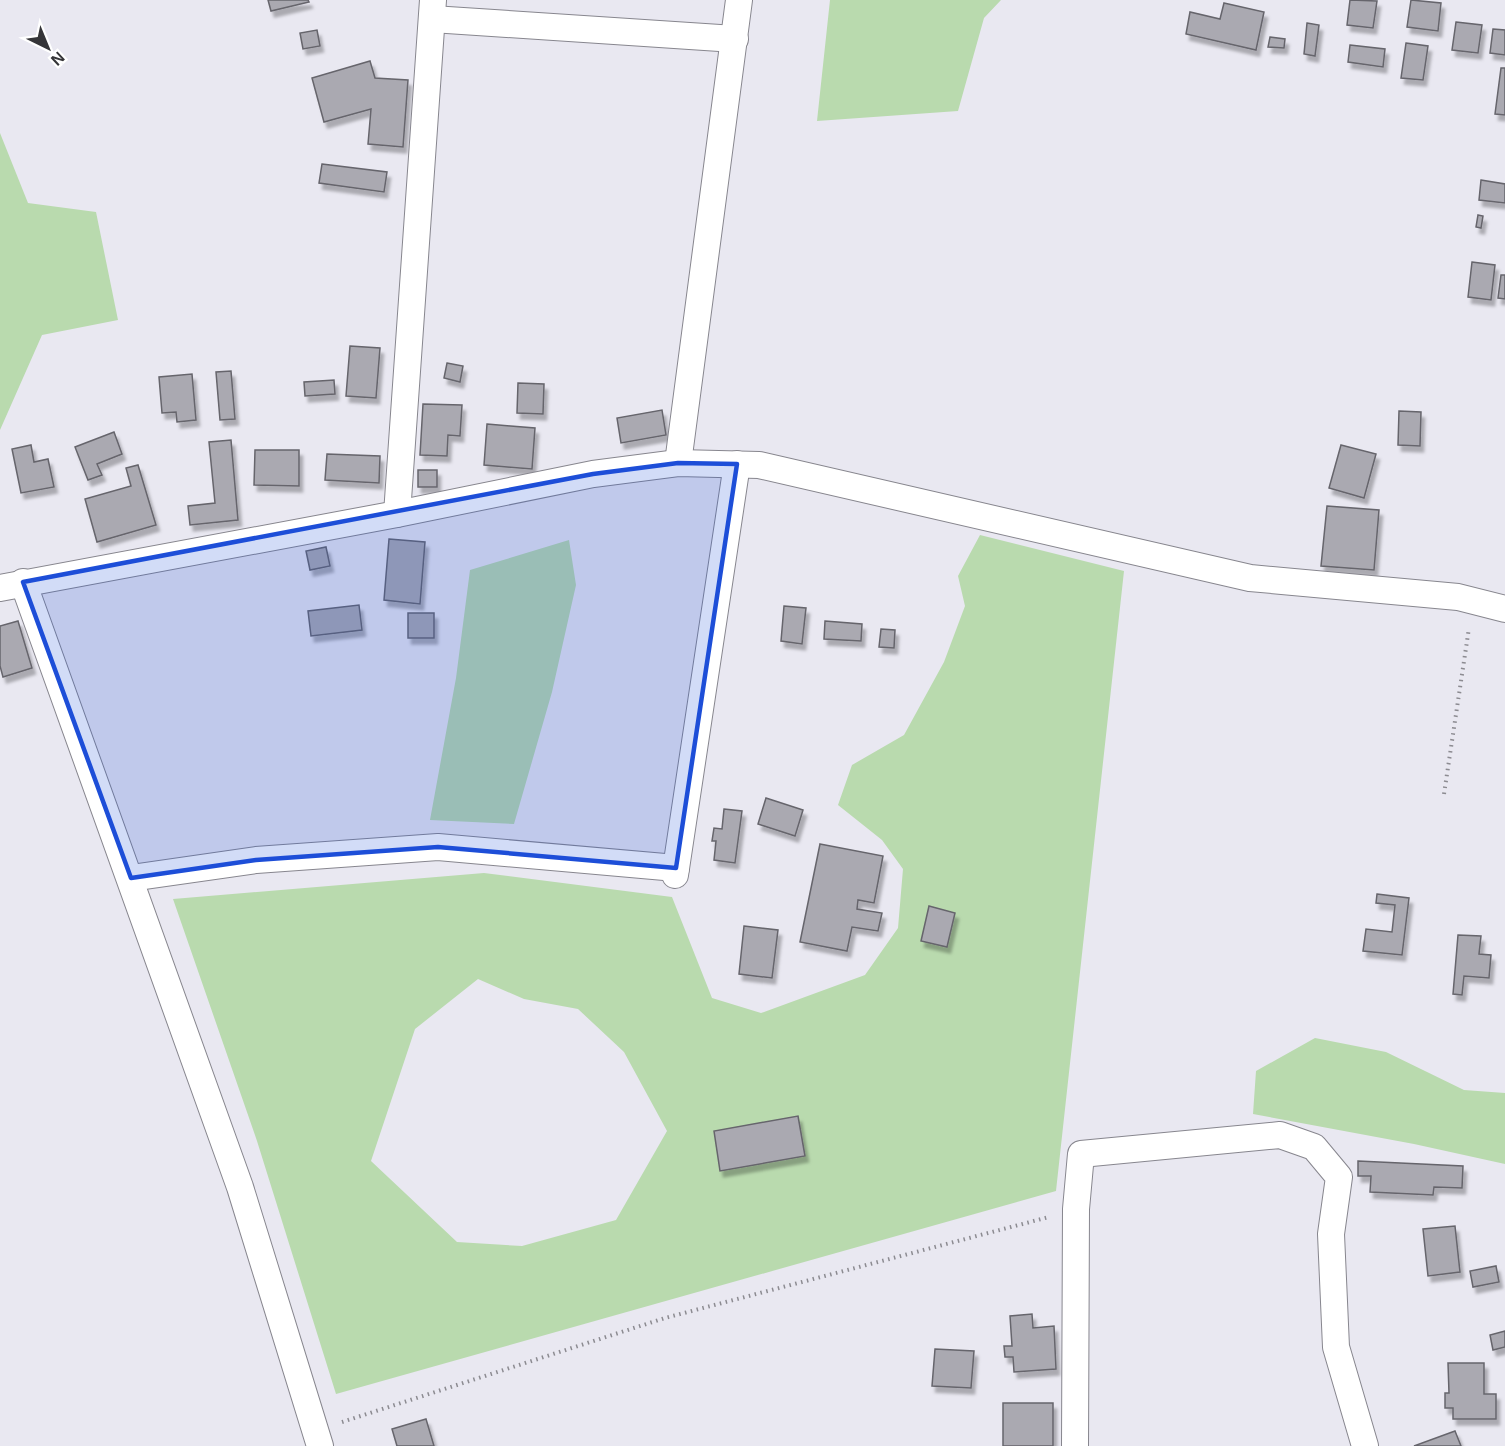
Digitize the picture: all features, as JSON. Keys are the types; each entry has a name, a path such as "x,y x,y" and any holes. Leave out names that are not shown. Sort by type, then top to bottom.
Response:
{"street":[{"path":"678,463 739,0"},
{"path":"397,514 433,10 735,39"},
{"path":"318,1439 240,1186 131,878 11,585 397,514 593,474 678,463 759,465 1250,578 1473,601 1505,609"},
{"path":"131,878 256,860 438,847 676,872 737,464"},
{"path":"1075,1446 1076,1209 1081,1154 1280,1135 1314,1148 1339,1177 1330,1234 1336,1347 1365,1446"}],"path":[{"path":"1444,794 1473,601"},
{"path":"318,1439 665,1318 1076,1209"}],"highlighted area":[{"path":"678,463 737,464 676,868 438,847 256,860 131,878 23,582 593,474"}],"green space":[{"path":"830,0 1001,0 984,18 958,111 817,121"},
{"path":"0,133 28,203 96,212 118,320 42,335 0,430"},
{"path":"980,535 1124,571 1056,1191 336,1394 257,1141 173,899 484,873 672,897 712,998 761,1013 865,975 898,928 903,869 882,840 838,805 852,765 904,735 944,662 965,606 958,576","holes":["478,979 524,999 578,1009 624,1052 667,1131 616,1220 522,1246 457,1242 371,1161 415,1029"]},
{"path":"569,540 576,585 552,692 514,824 430,820 456,678 470,570"},
{"path":"1315,1038 1386,1052 1464,1090 1505,1093 1505,1164 1414,1144 1253,1114 1256,1071"}],"building":[{"path":"268,0 308,0 309,2 271,11"},
{"path":"1350,0 1377,1 1373,28 1347,25"},
{"path":"1411,0 1441,3 1438,31 1407,27"},
{"path":"1224,3 1264,12 1256,50 1186,34 1190,12 1220,19"},
{"path":"1456,22 1482,25 1478,53 1452,50"},
{"path":"1307,23 1319,25 1315,56 1304,54"},
{"path":"1493,29 1505,30 1505,55 1490,53"},
{"path":"317,30 320,46 303,49 300,33"},
{"path":"1270,37 1285,39 1284,48 1268,47"},
{"path":"1406,43 1428,46 1423,80 1401,78"},
{"path":"1350,45 1385,49 1383,67 1348,62"},
{"path":"370,61 375,78 408,80 403,147 368,144 371,109 324,122 312,78"},
{"path":"1501,68 1505,68 1505,115 1495,114"},
{"path":"322,164 387,172 384,192 319,183"},
{"path":"1481,180 1505,184 1505,203 1479,200"},
{"path":"1478,215 1483,216 1481,228 1476,227"},
{"path":"1472,262 1495,265 1491,300 1468,297"},
{"path":"1501,275 1505,275 1505,299 1498,298"},
{"path":"350,346 380,348 376,398 346,396"},
{"path":"447,363 463,366 460,382 444,378"},
{"path":"231,371 235,419 220,420 216,372"},
{"path":"192,374 196,420 177,422 176,412 162,413 159,377"},
{"path":"334,380 335,394 305,396 304,382"},
{"path":"518,383 544,384 543,414 517,413"},
{"path":"423,404 462,405 460,436 448,435 447,456 420,455"},
{"path":"662,410 666,435 621,443 617,418"},
{"path":"1399,411 1421,412 1420,446 1398,445"},
{"path":"487,424 535,428 532,469 484,465"},
{"path":"114,432 122,454 97,464 102,475 88,480 75,447"},
{"path":"231,440 238,520 190,525 188,506 215,503 209,442"},
{"path":"31,445 34,462 48,459 54,487 21,493 12,449"},
{"path":"1341,445 1376,454 1364,498 1329,488"},
{"path":"255,450 299,450 299,486 254,485"},
{"path":"327,454 380,456 379,483 325,480"},
{"path":"138,465 156,525 97,542 85,499 131,486 126,468"},
{"path":"418,470 437,470 437,487 418,487"},
{"path":"1327,506 1379,510 1374,570 1321,566"},
{"path":"389,539 425,542 420,604 384,600"},
{"path":"326,547 330,566 310,570 306,551"},
{"path":"359,605 362,630 311,636 308,611"},
{"path":"784,606 806,608 802,644 781,641"},
{"path":"408,613 434,613 434,638 408,638"},
{"path":"18,621 32,668 3,677 0,666 0,626"},
{"path":"825,621 862,624 861,641 824,639"},
{"path":"881,629 895,630 894,648 879,647"},
{"path":"766,798 803,810 795,836 758,824"},
{"path":"724,809 742,811 735,863 714,860 716,841 712,841 714,828 722,829"},
{"path":"820,844 883,856 874,903 858,900 857,909 882,913 878,931 852,927 847,951 800,942"},
{"path":"1377,894 1409,898 1402,955 1363,951 1366,929 1392,932 1395,905 1376,903"},
{"path":"929,906 955,913 947,947 921,941"},
{"path":"744,926 778,930 772,978 739,974"},
{"path":"1458,935 1481,936 1479,954 1491,955 1489,978 1464,976 1462,995 1453,994"},
{"path":"798,1116 805,1156 720,1171 714,1131"},
{"path":"1358,1161 1463,1166 1462,1188 1434,1187 1433,1195 1370,1192 1371,1176 1358,1176"},
{"path":"1455,1226 1460,1272 1428,1276 1423,1229"},
{"path":"1496,1266 1499,1282 1473,1287 1470,1271"},
{"path":"1032,1314 1033,1328 1054,1326 1056,1369 1014,1372 1013,1357 1005,1357 1004,1346 1012,1346 1010,1316"},
{"path":"1505,1331 1505,1347 1493,1350 1490,1335"},
{"path":"935,1349 974,1351 971,1388 932,1386"},
{"path":"1448,1363 1484,1363 1484,1394 1496,1394 1496,1419 1453,1419 1453,1408 1445,1408 1445,1393 1449,1393"},
{"path":"1003,1403 1053,1403 1053,1446 1003,1446"},
{"path":"426,1419 434,1446 397,1446 392,1429"},
{"path":"1455,1431 1461,1446 1414,1446"}]}
